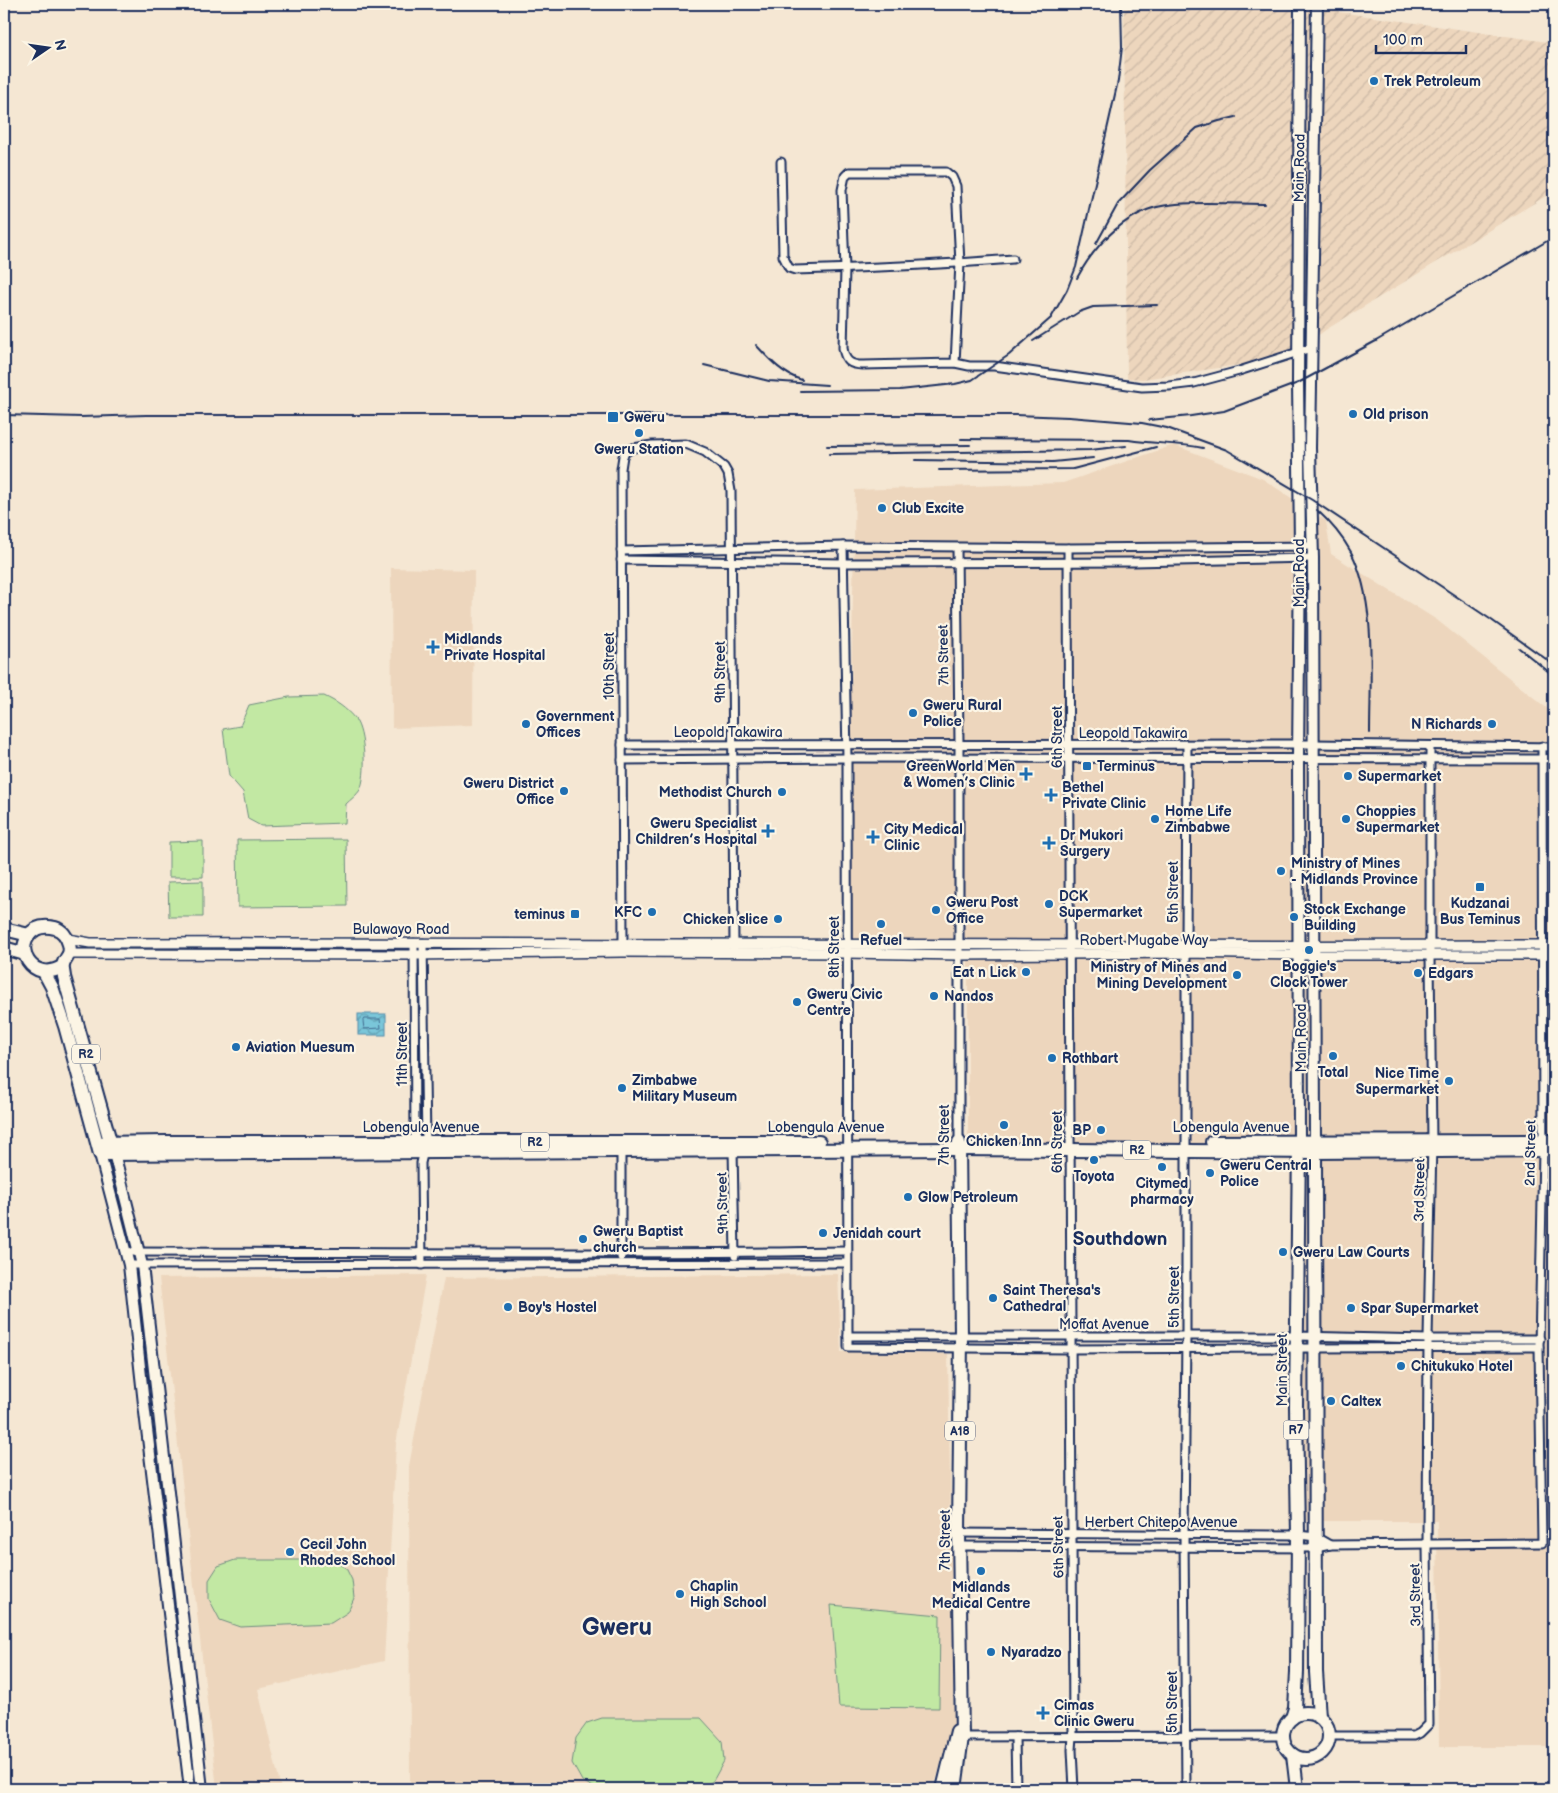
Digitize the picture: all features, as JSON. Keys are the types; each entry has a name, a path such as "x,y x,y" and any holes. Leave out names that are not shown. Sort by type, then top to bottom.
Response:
{"highway":[{"path":"25,954 26,941 29,935 40,927 59,929 68,939 70,946 69,954 63,966 51,972 44,972"},
{"path":"4,929 29,935"},
{"name":"R2","path":"4,948 25,954 32,966 44,972 52,987 65,1026 99,1149"},
{"name":"R2","path":"63,966 64,977 112,1148"},
{"name":"Lobengula Avenue","path":"99,1149 420,1150 958,1145 1549,1146"},
{"name":"7th Street","path":"943,1789 961,1721 959,1533 961,1342 958,1145"},
{"name":"Main Street","path":"1283,1736 1295,1708 1297,1672 1296,1407 1299,1147"},
{"name":"R7","path":"1315,1147 1316,1672 1319,1717 1328,1728 1329,1736"},
{"path":"1298,1221 1315,1221"},
{"path":"1298,1275 1315,1275"},
{"path":"1296,1407 1316,1408"},
{"path":"1296,1472 1316,1473"},
{"path":"1297,1609 1316,1610"},
{"path":"1297,1672 1316,1672"},
{"path":"1292,1718 1305,1712 1319,1717"},
{"path":"1283,1736 1288,1750 1293,1755 1305,1759 1319,1755 1328,1743 1329,1736"},
{"name":"7th Street","path":"955,1789 958,1737"},
{"path":"1293,1755 1297,1788"},
{"path":"1297,1788 1312,1758"}],"main road":[{"name":"Main Road","path":"1299,1147 1298,744 1300,545 1298,352 1300,4"},
{"name":"Main Road","path":"1315,1147 1313,546 1310,448 1317,4"},
{"path":"1299,245 1312,245"},
{"path":"1299,642 1313,643"},
{"path":"112,1148 142,1265 202,1789"},
{"path":"99,1149 130,1265 144,1404 190,1789"}],"street":[{"path":"781,162 783,256 786,264 795,270 845,269 1013,259"},
{"path":"955,363 960,263 956,186 952,177 946,172 853,172 845,176 842,190 845,269 844,348 846,360 857,365 955,363 969,366 994,366 1142,387 1194,383 1240,371 1311,348"},
{"name":"10th Street","path":"623,948 621,469 623,456 633,448 652,445 686,444 705,452 720,464 728,474 730,481"},
{"name":"9th Street","path":"730,481 734,953"},
{"path":"621,551 843,546 1068,548 1313,546"},
{"name":"8th Street","path":"843,546 847,745 848,1347"},
{"path":"1186,547 1186,561"},
{"name":"7th Street","path":"957,548 959,744 958,1145"},
{"name":"6th Street","path":"1068,548 1070,745 1069,1349 1074,1736 1072,1750 1074,1789"},
{"path":"621,560 1068,562 1313,558"},
{"name":"Leopold Takawira","path":"622,745 1314,744 1554,747"},
{"name":"5th Street","path":"1186,1789 1184,1534 1187,745"},
{"name":"3rd Street","path":"1329,1736 1414,1736 1429,1724 1427,1545 1428,1339 1432,1147 1430,746"},
{"name":"2nd Street","path":"1526,1545 1542,1543 1539,1347 1549,1146 1543,945 1542,746"},
{"name":"Leopold Takawira","path":"622,760 847,758 1554,758"},
{"name":"Bulawayo Road","path":"68,939 109,943 418,943 734,953"},
{"path":"109,943 110,954"},
{"name":"11th Street","path":"418,943 422,1265"},
{"name":"Robert Mugabe Way","path":"734,943 959,955 1070,950 1314,950 1430,945 1543,945 1554,947"},
{"name":"Bulawayo Road","path":"69,954 418,954 734,943"},
{"name":"Robert Mugabe Way","path":"734,953 959,945 1070,950"},
{"name":"Robert Mugabe Way","path":"1314,950 1430,956 1544,955 1554,952"},
{"name":"9th Street","path":"733,1146 735,1263"},
{"path":"621,1147 621,1264"},
{"path":"126,1252 422,1254 847,1251"},
{"path":"216,1252 216,1265"},
{"path":"516,1253 516,1265"},
{"path":"679,1253 679,1264"},
{"path":"130,1265 847,1263"},
{"name":"Moffat Avenue","path":"848,1336 1069,1349 1186,1349 1297,1342 1540,1339"},
{"name":"Moffat Avenue","path":"848,1347 1070,1337 1186,1336 1428,1349 1539,1347"},
{"name":"Herbert Chitepo Avenue","path":"959,1533 1184,1534 1316,1542 1330,1545 1526,1545"},
{"name":"Herbert Chitepo Avenue","path":"960,1546 1184,1547 1298,1541 1316,1542"},
{"path":"1015,1736 1016,1789"},
{"path":"958,1737 1283,1736"}],"shaded area":[{"path":"1139,4 1338,4 1339,12 1554,43 1554,191 1327,329 1287,358 1143,379 1127,378 1124,5 1139,6"},
{"path":"1174,445 1263,479 1326,521 1331,554 1437,620 1554,714 1554,1747 1439,1747 1437,1521 1289,1521 1290,1156 968,1156 968,958 846,956 855,490 1063,483"},
{"name":"Midlands Private Hospital","path":"391,568 474,570 473,725 392,728"},
{"name":"Chaplin High School","path":"838,1274 841,1352 948,1354 954,1723 933,1789 410,1789 409,1466 444,1278"},
{"name":"Cecil John Rhodes School","path":"426,1275 396,1444 384,1661 258,1689 281,1789 217,1789 159,1278"}],"green space":[{"path":"324,696 341,706 355,719 363,743 364,774 362,783 359,792 346,804 345,823 261,826 248,819 243,792 229,776 223,729 240,726 249,705 289,697"},
{"path":"346,839 347,906 238,907 237,840"},
{"path":"203,841 203,877 169,877 169,842"},
{"path":"203,881 203,917 169,917 168,882"},
{"path":"235,1560 331,1560 346,1568 352,1580 354,1598 348,1612 331,1623 240,1627 220,1620 209,1599 209,1580 218,1566"},
{"path":"831,1605 940,1615 939,1708 839,1707"},
{"path":"602,1718 701,1718 722,1741 724,1761 713,1781 700,1789 597,1789 582,1781 572,1763 576,1738 587,1723"}],"water":[{"path":"358,1014 386,1014 386,1035 358,1035"}],"railway":[{"path":"800,391 900,390 955,384 972,380 1009,355 1051,318 1067,290 1076,267 1118,81 1122,47 1121,4"},
{"path":"1096,244 1118,204 1150,170 1197,128 1236,117"},
{"path":"1077,278 1090,257 1106,238 1125,222 1147,210 1172,204 1188,203 1265,204"},
{"path":"1149,420 1224,411 1298,383 1376,341 1554,237"},
{"path":"1033,341 1079,312 1093,307 1157,305"},
{"path":"756,345 771,361 795,378 802,380"},
{"path":"704,365 769,381 827,385"},
{"path":"4,415 81,417 146,415 1015,415 1142,423 1167,428 1227,450 1312,500 1490,619 1554,666"},
{"path":"961,439 1129,440 1203,448"},
{"path":"827,446 970,445"},
{"path":"829,454 1090,450 1126,446"},
{"path":"939,470 1073,469 1156,447"},
{"path":"915,460 1053,462 1093,458"},
{"path":"1317,510 1327,519 1351,552 1365,594 1371,665 1370,733"},
{"path":"1519,648 1554,676"}],"place":[{"name":"Trek Petroleum","path":"1374,81"},
{"name":"Old prison","path":"1353,414"},
{"name":"Gweru","path":"613,417"},
{"name":"Gweru Station","path":"639,433"},
{"name":"Club Excite","path":"882,508"},
{"name":"Midlands Private Hospital","path":"433,647"},
{"name":"Gweru Rural Police","path":"913,713"},
{"name":"Government Offices","path":"526,724"},
{"name":"N Richards","path":"1492,724"},
{"name":"Terminus","path":"1087,766"},
{"name":"GreenWorld Men & Women’s Clinic","path":"1026,774"},
{"name":"Supermarket","path":"1348,776"},
{"name":"Gweru District Office","path":"564,791"},
{"name":"Methodist Church","path":"782,792"},
{"name":"Bethel Private Clinic","path":"1051,795"},
{"name":"Home Life Zimbabwe","path":"1155,819"},
{"name":"Choppies Supermarket","path":"1346,819"},
{"name":"Gweru Specialist Children’s Hospital","path":"768,831"},
{"name":"City Medical Clinic","path":"873,837"},
{"name":"Dr Mukori Surgery","path":"1049,843"},
{"name":"Ministry of Mines - Midlands Province","path":"1281,871"},
{"name":"Kudzanai Bus Teminus","path":"1480,887"},
{"name":"DCK Supermarket","path":"1049,904"},
{"name":"Gweru Post Office","path":"936,910"},
{"name":"KFC","path":"652,912"},
{"name":"teminus","path":"575,914"},
{"name":"Stock Exchange Building","path":"1294,917"},
{"name":"Chicken slice","path":"778,919"},
{"name":"Refuel","path":"881,924"},
{"name":"Boggie's Clock Tower","path":"1309,950"},
{"name":"Eat n Lick","path":"1026,972"},
{"name":"Edgars","path":"1418,973"},
{"name":"Ministry of Mines and Mining Development","path":"1237,975"},
{"name":"Nandos","path":"934,996"},
{"name":"Gweru Civic Centre","path":"797,1002"},
{"name":"Aviation Muesum","path":"236,1047"},
{"name":"Total","path":"1333,1056"},
{"name":"Rothbart","path":"1052,1058"},
{"name":"Nice Time Supermarket","path":"1449,1081"},
{"name":"Zimbabwe Military Museum","path":"622,1088"},
{"name":"Chicken Inn","path":"1004,1125"},
{"name":"BP","path":"1101,1130"},
{"name":"Toyota","path":"1094,1160"},
{"name":"Citymed pharmacy","path":"1162,1167"},
{"name":"Gweru Central Police","path":"1210,1173"},
{"name":"Glow Petroleum","path":"908,1197"},
{"name":"Jenidah court","path":"823,1233"},
{"name":"Gweru Baptist church","path":"583,1239"},
{"name":"Gweru Law Courts","path":"1283,1252"},
{"name":"Saint Theresa's Cathedral","path":"993,1298"},
{"name":"Boy's Hostel","path":"508,1307"},
{"name":"Spar Supermarket","path":"1351,1308"},
{"name":"Chitukuko Hotel","path":"1401,1366"},
{"name":"Caltex","path":"1331,1401"},
{"name":"Cecil John Rhodes School","path":"290,1552"},
{"name":"Midlands Medical Centre","path":"981,1571"},
{"name":"Chaplin High School","path":"680,1594"},
{"name":"Nyaradzo","path":"991,1652"},
{"name":"Cimas Clinic Gweru","path":"1043,1713"}],"district":[{"name":"Southdown","path":"1120,1238"},
{"name":"Gweru","path":"617,1627"}]}
